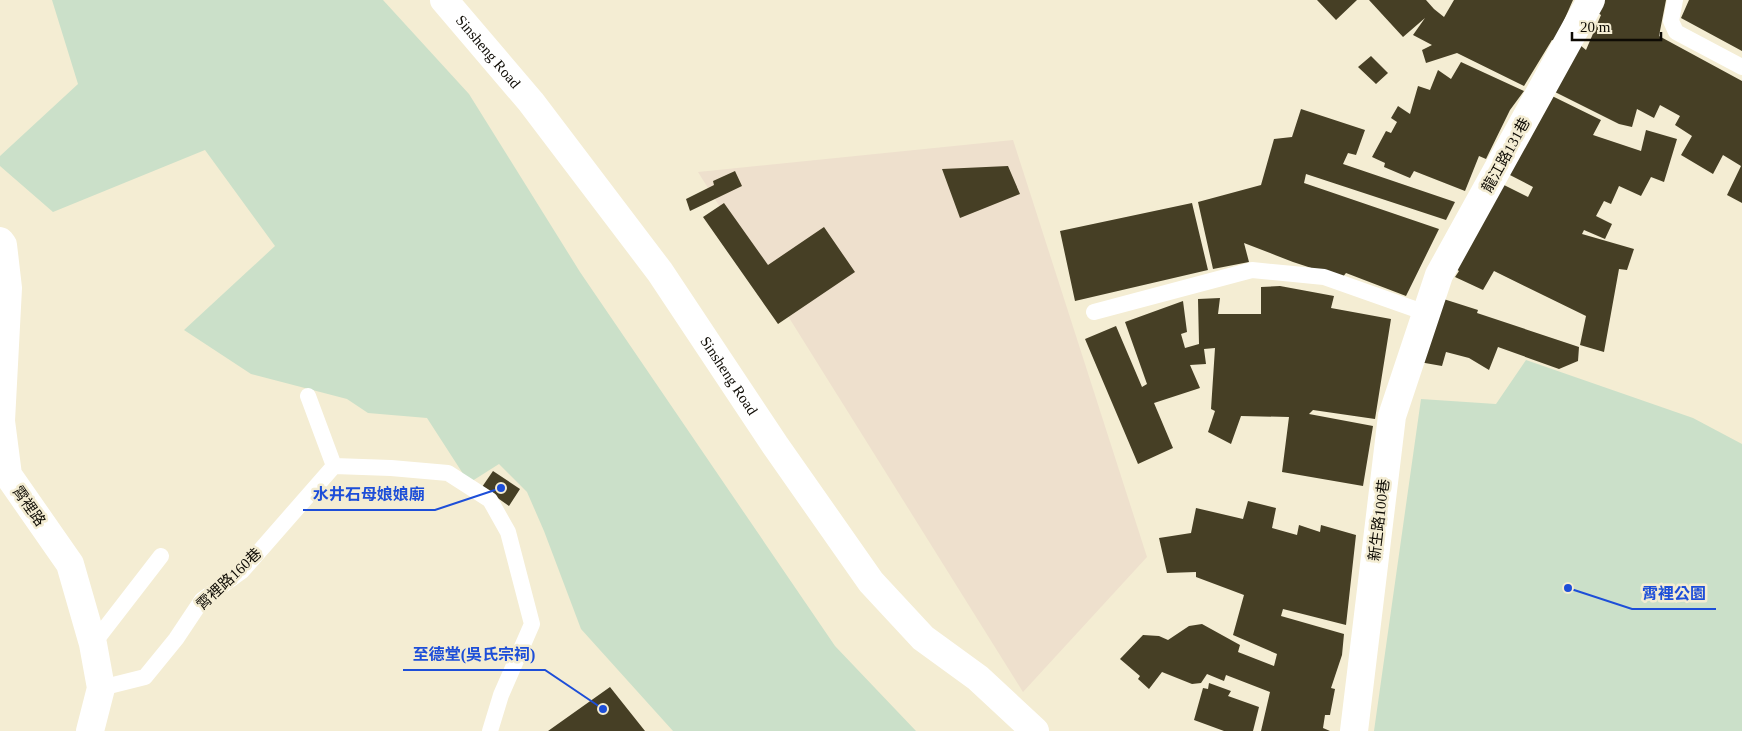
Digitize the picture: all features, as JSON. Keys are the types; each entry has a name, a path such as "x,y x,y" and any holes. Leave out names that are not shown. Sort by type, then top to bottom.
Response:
{"street":[{"name":"Sinsheng Road","path":"444,0 531,102 660,272 775,445 871,582 923,638 978,678 1036,731"},
{"name":"龍江路131巷","path":"1426,313 1439,275 1592,0"},
{"name":"霄裡路","path":"0,241 3,245 8,288 1,421 4,479 70,564 93,644 101,688 90,731"},
{"name":"新生路100巷","path":"1354,731 1392,416 1426,313"}],"lane":[{"path":"1676,0 1671,21 1676,32 1742,67"},
{"path":"1094,312 1252,270 1324,277 1426,313"},
{"path":"308,396 334,466 448,473 490,500 508,532 532,624 501,695 490,731"},
{"name":"霄裡路160巷","path":"101,688 145,677 176,639 202,600 242,571 334,466"},
{"path":"93,644 162,556"}],"shaded area":[{"path":"1013,140 1147,557 1023,692 698,172"}],"green space":[{"path":"52,0 383,0 469,94 580,272 835,646 916,731 673,731 581,629 544,531 527,492 499,464 469,483 427,418 368,413 347,399 251,374 184,330 275,246 205,150 53,212 0,166 0,156 78,84"},
{"path":"1526,360 1693,418 1742,444 1742,731 1374,731 1421,399 1496,404"}],"building":[{"path":"1317,0 1357,0 1336,20"},
{"path":"1369,0 1426,0 1444,17 1454,0 1573,0 1555,41 1552,40 1524,86 1457,53 1426,63 1422,50 1432,45 1413,35 1425,18 1403,37"},
{"path":"1599,0 1666,0 1659,36 1742,81 1742,203 1727,195 1741,166 1723,155 1713,174 1681,155 1692,136 1675,125 1680,116 1660,105 1654,118 1637,109 1632,127 1619,124 1555,92 1580,45 1586,50 1601,15 1594,10"},
{"path":"1689,0 1742,0 1742,51 1681,18"},
{"path":"1371,56 1388,73 1376,84 1358,67"},
{"path":"1461,62 1524,91 1510,110 1486,159 1479,156 1465,191 1414,171 1410,178 1384,167 1385,163 1372,157 1386,131 1391,133 1397,122 1391,118 1398,106 1410,114 1418,86 1430,90 1438,70 1451,79"},
{"path":"1548,94 1601,120 1593,135 1641,151 1646,130 1677,139 1664,182 1651,177 1641,196 1619,186 1611,204 1604,201 1596,216 1612,224 1605,239 1584,230 1582,234 1634,249 1627,270 1619,269 1604,352 1580,345 1586,316 1494,271 1483,290 1455,277 1459,271 1450,265 1502,184 1528,197 1533,187 1506,173"},
{"path":"1301,109 1365,130 1356,155 1348,153 1343,164 1455,202 1446,220 1306,174 1304,183 1439,229 1406,296 1346,273 1342,278 1244,243 1249,262 1213,269 1198,202 1261,185 1274,139 1292,137"},
{"path":"1008,166 1020,194 960,218 942,169"},
{"path":"735,171 742,186 690,211 686,199 714,185 713,181"},
{"path":"724,203 768,265 824,227 855,272 778,324 703,217"},
{"path":"1192,203 1208,270 1075,301 1060,231"},
{"path":"1280,286 1334,296 1331,308 1391,319 1375,419 1313,410 1309,414 1373,426 1363,486 1282,472 1289,417 1241,416 1231,444 1208,432 1215,411 1211,409 1215,348 1204,349 1206,364 1190,365 1200,388 1154,403 1173,448 1138,464 1085,339 1116,326 1142,387 1147,384 1125,322 1183,301 1187,332 1181,334 1185,348 1199,344 1198,299 1220,298 1218,314 1261,314 1261,287"},
{"path":"1431,295 1478,310 1477,313 1579,347 1578,361 1559,369 1498,347 1489,370 1469,358 1446,352 1442,366 1408,360"},
{"path":"493,471 520,489 509,506 482,487"},
{"path":"1248,501 1276,508 1272,528 1297,535 1299,525 1320,532 1321,525 1356,535 1346,625 1283,609 1281,616 1344,634 1342,655 1331,688 1335,689 1330,715 1325,715 1323,728 1330,731 1261,731 1270,692 1226,675 1224,681 1207,674 1201,683 1192,684 1162,672 1149,689 1138,679 1140,676 1120,659 1143,635 1159,636 1168,640 1189,626 1202,624 1240,645 1238,652 1274,666 1277,654 1233,635 1244,595 1196,577 1196,572 1167,573 1159,538 1191,533 1196,508 1243,519"},
{"path":"1209,683 1231,691 1228,696 1259,707 1253,731 1224,731 1194,720 1203,688 1208,689"},
{"path":"610,687 645,731 548,731"}],"place":[{"name":"水井石母娘娘廟","path":"501,488"},
{"name":"霄裡公園","path":"1568,588"},
{"name":"至德堂(吳氏宗祠)","path":"603,709"}]}
